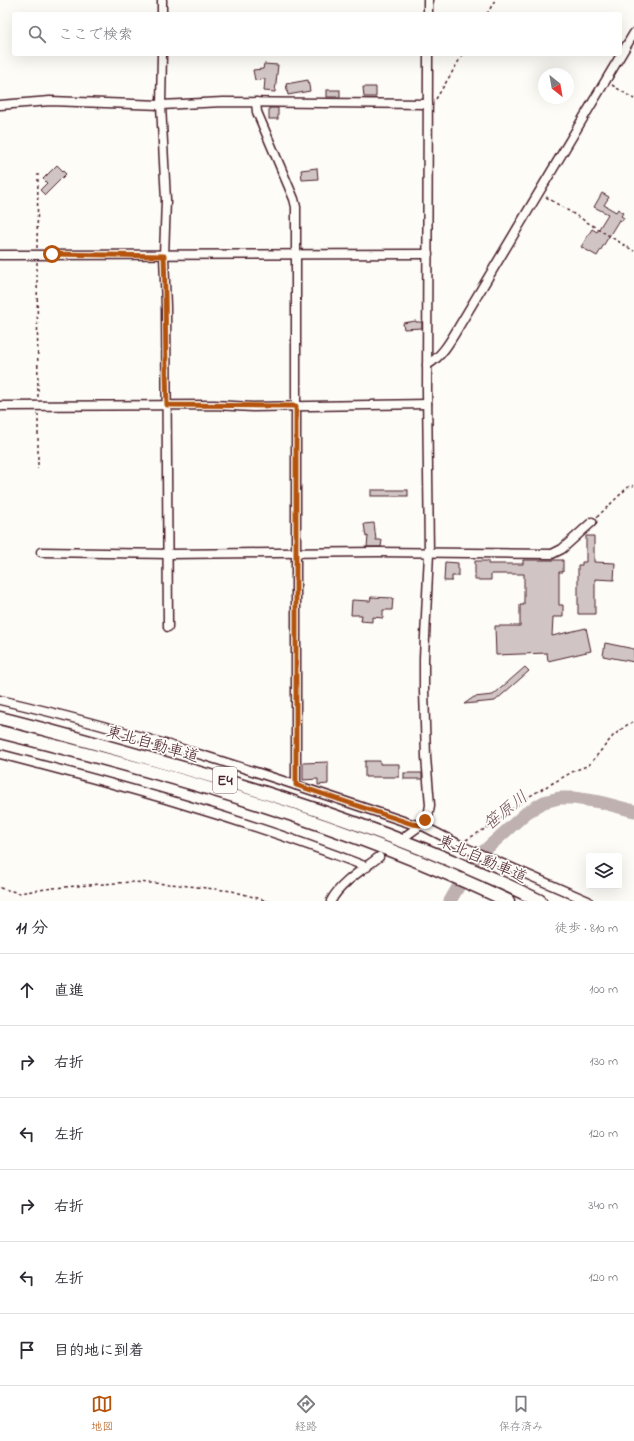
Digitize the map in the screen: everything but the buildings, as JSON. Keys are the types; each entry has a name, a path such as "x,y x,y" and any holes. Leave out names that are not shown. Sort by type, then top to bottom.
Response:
{"highway":[{"name":"東北自動車道","path":"0,718 240,784 344,820 445,858 540,901"},
{"name":"東北自動車道","path":"0,732 109,760 238,797 342,832 429,866 505,900"}],"street":[{"path":"162,0 162,12"},
{"path":"428,0 428,12"},
{"path":"622,53 634,33"},
{"path":"162,56 161,105 166,200 164,256 166,307 168,627"},
{"path":"407,835 421,825 428,817 430,805 426,757 424,690 429,553 427,404 428,56"},
{"path":"427,366 435,361 444,351 620,56"},
{"path":"0,105 50,101 161,105 223,102 428,104"},
{"path":"256,102 258,116 296,203 296,785"},
{"path":"0,255 37,254 164,256 428,254"},
{"path":"0,406 296,406 427,404"},
{"path":"41,552 168,554 552,554 562,549 592,522"},
{"path":"0,700 37,708 168,744 412,824 421,825 463,846 588,901"},
{"path":"0,754 208,811 297,840 367,867"},
{"path":"331,901 335,894 348,882 379,857"}],"path":[{"path":"488,12 496,0"},
{"path":"428,104 433,103 436,100 462,56"},
{"path":"605,82 634,99"},
{"path":"38,174 38,469"},
{"path":"539,193 634,251"},
{"path":"592,522 627,488 634,486"},
{"path":"463,846 463,842 490,826 528,797 574,771 589,765 614,736 634,721"},
{"path":"0,888 19,893 53,888 131,882 171,884 232,891 268,901"}],"waterway":[{"name":"笹原川","path":"450,901 474,860 526,813 544,802 559,798 574,798 600,802 634,811"}],"route":[{"path":"52,254 164,256 167,405 296,406 296,785 412,824 421,825 425,820"}]}
